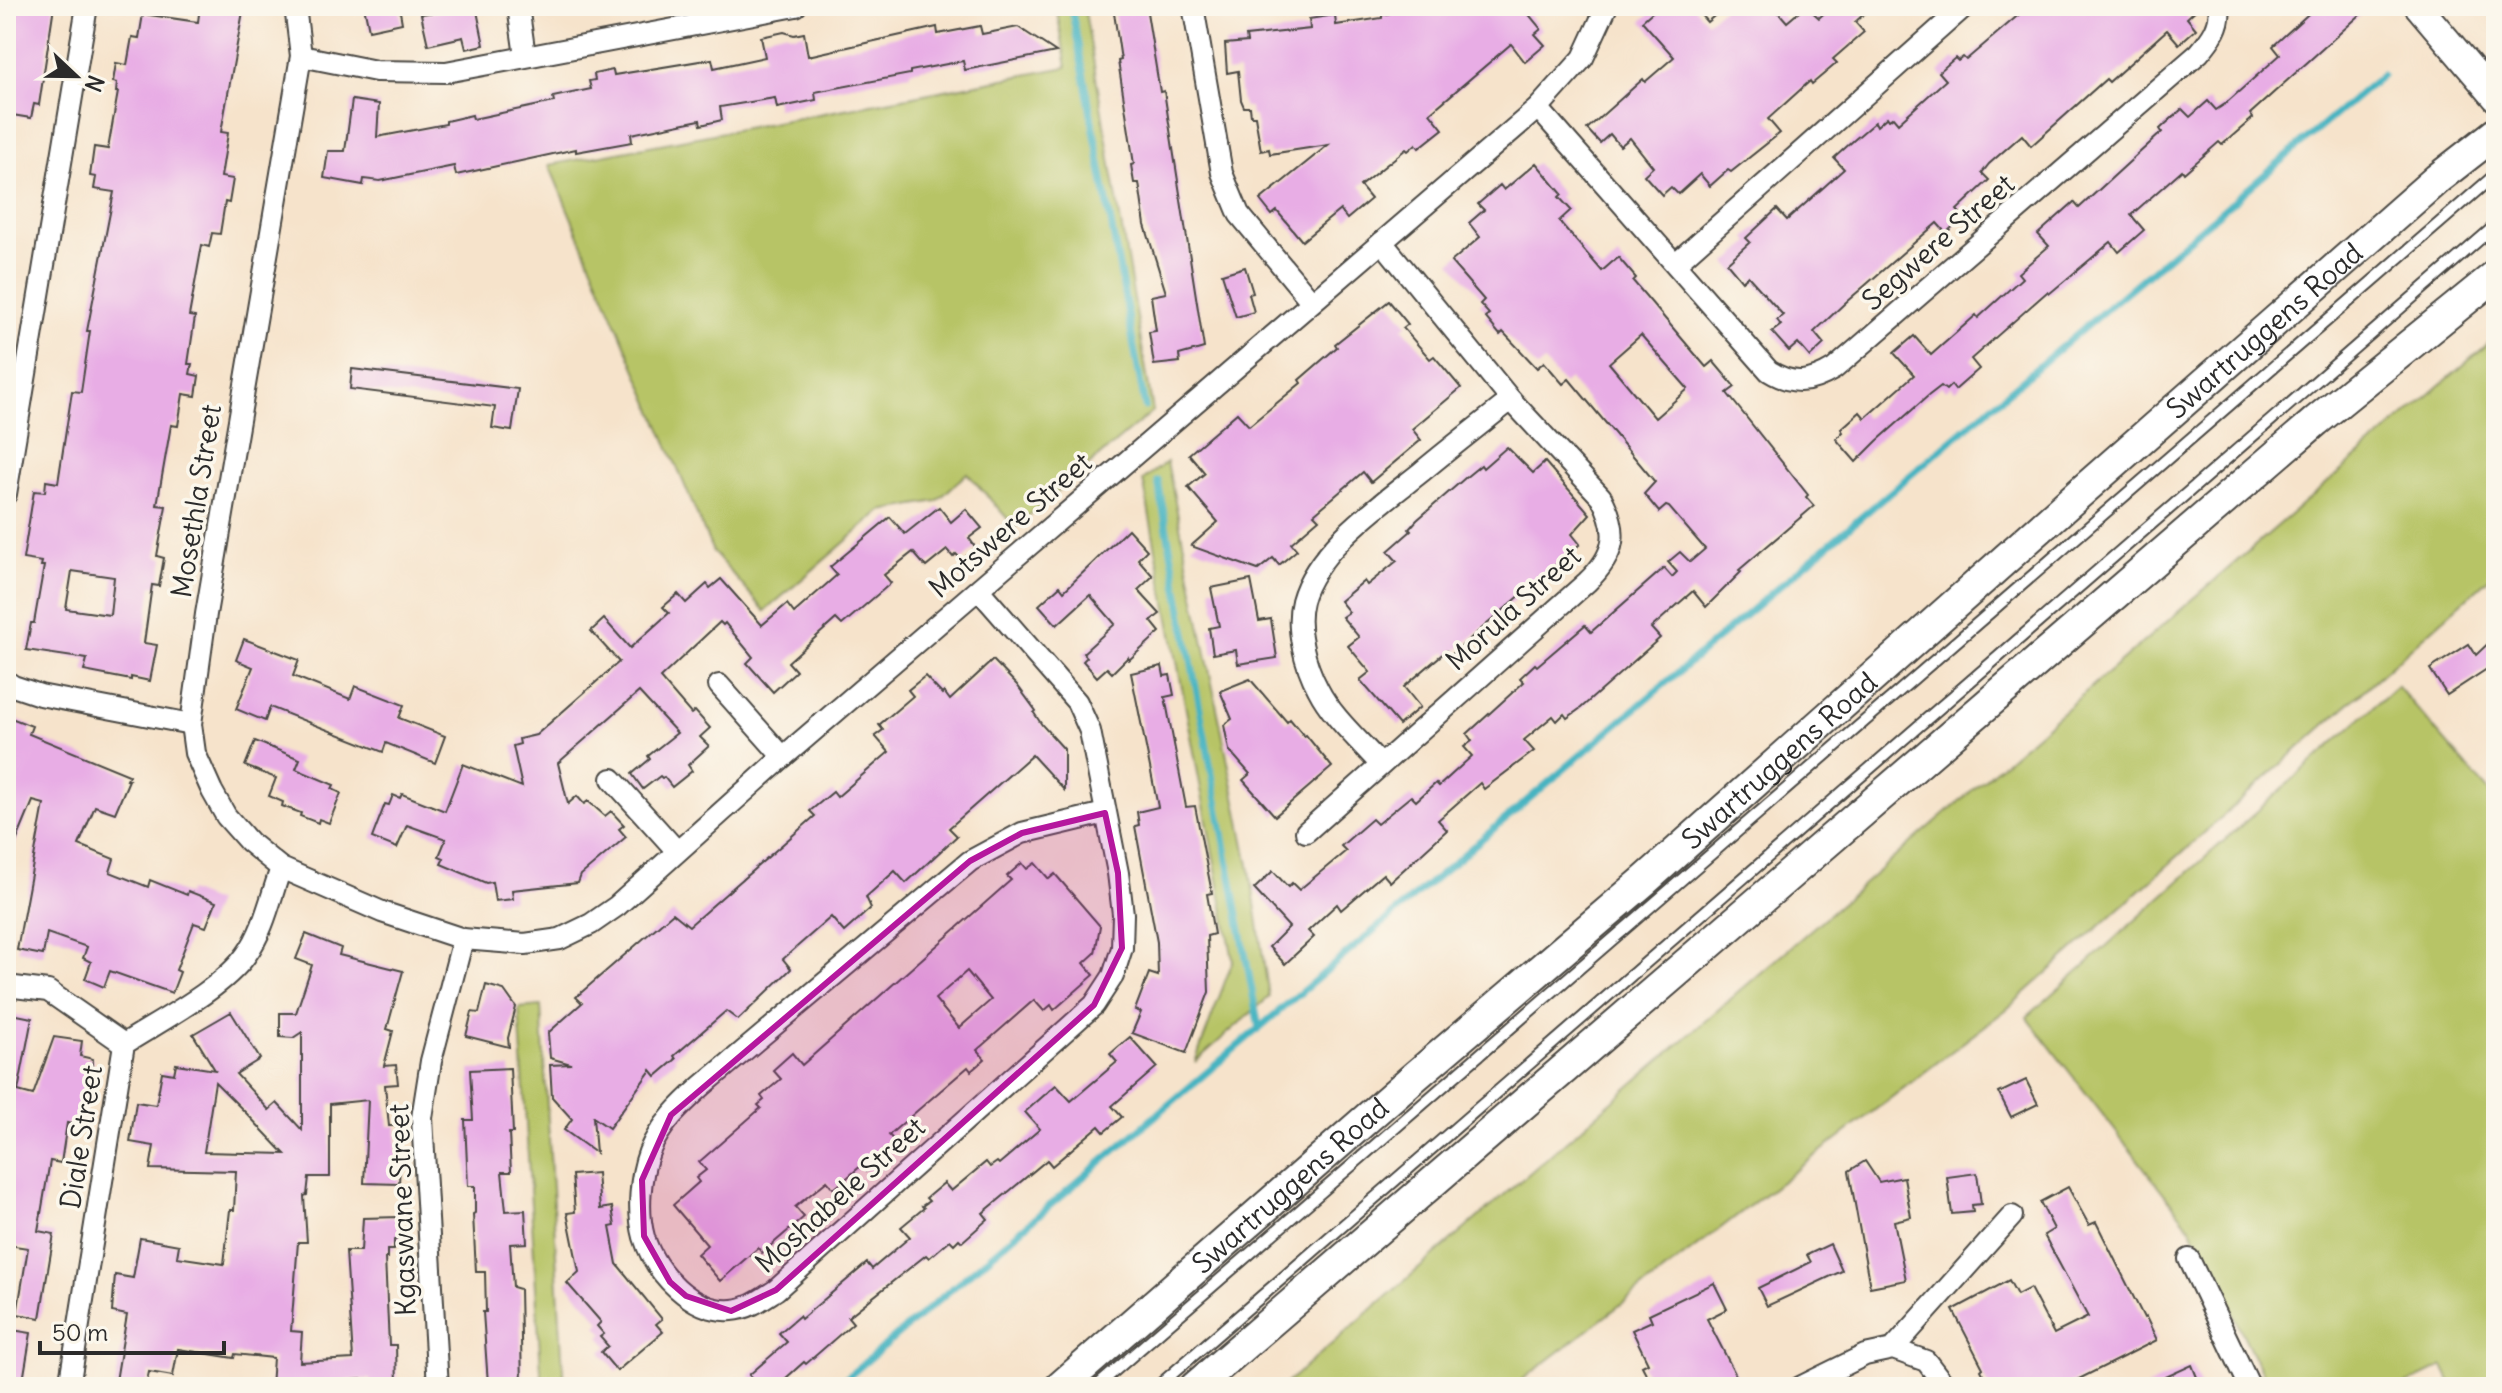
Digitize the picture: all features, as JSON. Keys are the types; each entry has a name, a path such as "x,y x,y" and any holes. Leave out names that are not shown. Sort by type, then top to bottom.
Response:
{"main road":[{"name":"Swartruggens Road","path":"1060,1387 1644,881 2425,190 2496,133"},
{"path":"1195,1387 2316,421 2496,275"}],"street":[{"path":"6,494 87,6"},
{"name":"Mosethla Street","path":"295,6 301,56 228,475 191,724 195,753 212,791 226,816 249,842 281,868 382,912"},
{"path":"518,6 525,56"},
{"path":"301,56 376,71 446,72 796,6"},
{"name":"Motswere Street","path":"382,912 463,939 525,944 560,939 591,924 617,906 783,757 1538,108 1583,58 1607,6"},
{"path":"1676,263 1965,6"},
{"name":"Segwere Street","path":"1538,108 1769,371 1782,379 1799,383 1818,379 1834,369 2199,53 2214,35 2219,6"},
{"path":"2418,6 2496,98"},
{"path":"1197,7 1222,173 1239,214 1311,301"},
{"name":"Morula Street","path":"1306,832 1601,569 1611,549 1614,530 1601,497 1511,400 1382,242"},
{"path":"1380,764 1319,692 1308,667 1301,634 1301,602 1326,556 1368,514 1511,400"},
{"name":"Moshabele Street","path":"979,590 1077,702 1090,731 1118,873 1123,914 1122,948 1113,976 1094,1005 776,1290 753,1305 731,1311 708,1307 686,1296 670,1282 644,1236 641,1202 642,1180 649,1151 671,1115 970,861 1022,833 1105,813"},
{"path":"6,681 40,695 191,724"},
{"path":"719,685 783,757"},
{"path":"612,779 676,850"},
{"name":"Diale Street","path":"69,1387 124,1044 219,981 246,955 258,933 281,868"},
{"name":"Kgaswane Street","path":"438,1387 422,1118 431,1061 463,939"},
{"path":"6,986 48,991 124,1044"},
{"path":"1893,1349 2012,1216"},
{"path":"2189,1259 2250,1387"},
{"path":"1800,1387 1865,1355 1893,1349 1926,1361 1946,1387"}],"lane":[{"path":"1096,1387 2496,174"},
{"path":"1157,1387 2496,225"}],"highlighted area":[{"path":"1105,813 1118,873 1122,948 1094,1005 776,1290 731,1311 686,1296 670,1282 644,1236 642,1180 671,1115 970,861 1022,833"}],"green space":[{"path":"1056,6 1084,6 1153,411 1015,527 967,473 937,501 881,511 765,611 713,552 549,165 1067,67"},
{"path":"2496,337 2496,572 2007,1009 1513,1387 1282,1387"},
{"path":"1167,462 1250,870 1269,997 1195,1062 1233,960 1143,480"},
{"path":"2397,686 2496,800 2496,1387 2453,1387 2443,1366 2400,1387 2269,1387 2190,1227 2027,1017"},
{"path":"541,1006 564,1387 542,1387 519,1008"}],"building":[{"path":"6,6 54,6 39,105 34,104 31,118 6,114"},
{"path":"200,6 244,6 221,132 228,133 221,177 233,179 229,203 225,202 220,234 212,233 209,247 202,245 189,316 195,317 188,364 192,364 190,374 199,376 196,396 183,394 178,426 171,425 157,505 166,506 157,556 164,558 159,586 152,585 144,643 157,645 150,681 131,677 131,680 84,671 87,659 26,650 44,566 41,566 42,562 23,559 34,491 45,492 46,481 58,483 72,391 81,392 90,331 87,331 114,192 94,189 96,177 90,176 94,147 108,149 118,92 117,83 113,82 116,63 127,65 132,37 139,38 143,14 198,22","holes":["72,571 114,577 110,615 66,609"]},
{"path":"364,6 399,6 402,23 369,30"},
{"path":"476,6 484,45 466,49 463,37 428,45 421,14"},
{"path":"1113,6 1146,6 1160,92 1164,91 1204,348 1179,355 1180,362 1154,365 1149,332 1156,331 1151,296 1166,293 1145,225 1139,183 1134,183"},
{"path":"1398,6 1522,6 1541,29 1535,34 1545,45 1525,62 1511,44 1430,113 1443,129 1419,148 1416,144 1408,151 1406,149 1360,186 1371,199 1347,219 1340,210 1302,241 1277,211 1272,215 1260,200 1328,145 1270,154 1269,149 1261,151 1255,116 1251,116 1250,107 1244,107 1241,100 1238,71 1227,73 1225,44 1247,42 1246,36 1310,29 1309,19 1335,15 1336,25 1382,18 1382,15 1399,11"},
{"path":"1659,6 1693,6 1707,22 1726,6 1773,6 1787,22 1806,6 1819,18 1832,6 1873,6 1855,22 1864,32 1833,59 1837,63 1812,84 1810,81 1768,119 1780,133 1710,186 1700,174 1678,194 1671,187 1662,195 1644,175 1653,167 1630,138 1620,146 1610,134 1600,143 1587,129 1643,79 1645,82 1674,57 1642,21"},
{"path":"2029,6 2200,6 2187,18 2196,29 2179,44 2167,30 2031,146 2022,135 1989,164 1982,173 1989,180 1957,210 1963,217 1946,233 1937,223 1845,303 1814,332 1824,344 1810,357 1798,343 1789,351 1772,332 1781,325 1777,320 1783,315 1748,276 1742,281 1727,263 1750,242 1746,238 1777,209 1787,220 1844,169 1834,158 1875,122 1877,126 1887,117 1889,120 1893,117 1898,123 1946,80 1939,72 1955,58 1958,61 1963,57 1966,60"},
{"path":"2317,6 2370,6 2250,114 2253,118 2222,145 2219,142 2184,173 2182,170 2131,215 2144,230 2119,252 2111,242 2049,294 2047,292 1971,359 1979,369 1955,390 1951,385 1946,390 1941,386 1856,462 1836,439 1843,432 1841,429 1860,412 1865,418 1914,375 1894,353 1914,336 1931,355 1976,315 1978,318 2022,278 2018,273 2049,246 2038,234 2074,202 2079,208 2162,132 2160,129 2182,109 2190,117 2208,101 2216,110 2225,104 2280,55 2273,46"},
{"path":"980,26 982,34 1018,27 1056,52 965,70 963,61 910,71 910,74 815,92 816,100 777,108 775,98 720,107 722,120 701,125 700,120 631,134 632,142 576,152 576,149 456,175 454,166 380,181 364,179 363,185 324,178 328,151 345,151 352,100 379,104 377,137 446,124 446,121 472,115 473,119 554,102 553,97 591,89 589,81 595,80 594,74 613,70 614,75 712,59 714,68 765,57 761,37 784,32 794,35 804,33 808,56 937,27 938,34"},
{"path":"1536,163 1571,210 1559,221 1602,271 1618,257 1636,278 1633,281 1706,367 1713,361 1735,387 1727,393 1814,506 1739,570 1741,572 1706,607 1693,591 1651,628 1660,638 1581,708 1567,718 1564,714 1557,721 1553,716 1524,740 1534,751 1484,789 1480,783 1438,820 1447,830 1390,882 1383,874 1341,910 1337,904 1308,931 1314,937 1285,964 1269,947 1289,927 1254,889 1273,871 1288,887 1292,883 1299,890 1346,851 1341,846 1372,819 1377,824 1411,796 1416,801 1436,783 1439,786 1472,756 1464,747 1472,741 1467,734 1524,682 1520,678 1535,664 1537,666 1585,625 1591,632 1664,568 1672,577 1677,572 1668,562 1680,552 1690,562 1705,549 1669,507 1659,512 1644,494 1655,482 1569,379 1563,384 1544,362 1537,368 1503,332 1500,335 1485,317 1489,314 1480,304 1484,300 1451,262 1480,237 1469,223 1484,210 1478,204 1500,185 1504,190","holes":["1641,335 1688,389 1655,418 1609,363"]},
{"path":"1245,267 1253,293 1249,294 1254,312 1236,317 1222,274"},
{"path":"1389,301 1408,324 1403,328 1430,359 1434,356 1461,388 1412,429 1421,440 1371,482 1363,472 1314,514 1319,519 1291,543 1297,550 1279,565 1273,558 1258,570 1191,546 1218,522 1188,487 1205,473 1189,454 1237,413 1249,426 1301,383 1299,380 1337,347 1335,344"},
{"path":"352,369 518,389 512,431 492,428 495,407 350,389"},
{"path":"1507,447 1533,473 1545,462 1590,514 1572,534 1580,544 1450,656 1446,651 1404,687 1420,707 1399,725 1360,680 1370,672 1348,646 1359,637 1342,617 1349,612 1340,601 1364,581 1367,585 1397,561 1388,551 1411,531 1409,529 1417,520"},
{"path":"939,507 951,522 966,509 982,528 969,538 976,548 962,560 956,554 953,557 947,550 926,567 913,552 884,575 891,583 842,625 836,619 788,662 796,671 773,692 747,663 753,657 725,623 720,622 660,678 691,714 695,711 710,728 700,737 709,746 688,765 692,771 672,787 660,776 643,789 632,774 650,759 648,756 677,733 639,692 558,763 568,804 577,796 584,804 588,801 605,816 611,811 624,825 619,829 626,837 581,875 578,883 512,890 513,899 495,901 492,882 486,883 441,864 444,858 439,856 446,839 407,825 397,848 372,838 385,804 389,805 393,795 400,798 402,794 445,811 463,764 522,787 513,746 520,744 519,739 536,735 619,662 591,631 604,619 630,648 669,613 663,607 678,594 686,603 707,584 710,588 721,579 762,625 787,604 794,613 837,575 830,567 890,517 905,534"},
{"path":"1128,529 1147,550 1138,559 1153,576 1138,590 1160,614 1151,621 1160,632 1112,673 1107,668 1097,677 1083,661 1087,657 1083,653 1115,624 1090,595 1057,625 1039,605 1060,586 1064,591"},
{"path":"1251,580 1259,621 1271,619 1277,658 1238,664 1236,650 1213,654 1209,628 1219,626 1211,588"},
{"path":"2496,636 2496,663 2447,695 2430,669 2469,644 2476,655"},
{"path":"244,639 299,660 293,676 350,699 355,686 404,705 399,718 445,736 435,763 386,743 383,752 270,707 265,721 236,709 253,667 236,660"},
{"path":"993,660 1017,685 1042,725 1064,749 1064,790 1032,755 949,828 957,836 906,883 895,871 866,897 871,908 844,932 831,917 783,959 791,969 738,1020 726,1011 674,1056 676,1059 656,1076 651,1070 609,1128 593,1117 596,1153 564,1130 572,1119 552,1097 550,1065 571,1064 550,1058 548,1033 582,1003 576,997 673,913 689,926 815,816 810,811 833,792 837,797 889,752 875,736 883,730 879,725 913,696 908,690 925,676 950,700"},
{"path":"1162,666 1164,676 1170,675 1174,695 1165,697 1186,807 1195,806 1212,893 1207,894 1214,934 1207,936 1209,992 1186,1053 1132,1033 1141,1012 1135,1010 1149,973 1158,976 1157,942 1135,826 1139,825 1137,812 1158,807 1131,673"},
{"path":"1250,679 1287,722 1290,719 1306,735 1332,767 1275,816 1243,780 1250,774 1229,750 1224,725 1232,719 1220,691"},
{"path":"6,716 32,726 29,734 129,775 115,813 95,806 79,845 114,859 110,872 148,887 150,880 187,895 188,891 216,902 206,927 194,923 176,970 180,972 172,993 110,971 104,987 85,979 91,962 83,958 87,947 47,933 43,955 17,950 44,804 33,801 6,866"},
{"path":"255,741 300,759 296,769 334,785 332,789 341,793 329,823 319,819 318,823 300,816 301,813 282,806 283,802 269,796 276,778 245,766"},
{"path":"1022,863 1027,869 1035,863 1049,879 1055,874 1100,926 1095,953 1084,963 1094,975 1054,1010 1051,1005 1044,1011 1034,1000 977,1050 985,1059 971,1071 968,1067 889,1135 898,1145 867,1171 862,1165 834,1189 827,1181 795,1207 804,1217 762,1253 758,1248 720,1281 697,1254 707,1245 673,1205 699,1182 696,1178 706,1170 699,1162 761,1108 758,1105 764,1100 761,1096 781,1079 773,1070 792,1053 802,1065 1011,880 1007,876","holes":["967,971 991,1000 959,1028 935,999"]},
{"path":"306,934 341,948 339,955 403,971 387,1029 393,1031 384,1066 396,1065 398,1084 385,1085 389,1126 397,1126 399,1184 364,1183 368,1100 330,1104 330,1177 309,1177 307,1195 304,1196 307,1242 298,1242 291,1331 302,1332 300,1362 353,1359 346,1251 361,1251 363,1218 399,1217 400,1239 394,1240 394,1250 387,1250 385,1258 389,1345 396,1345 397,1387 370,1387 370,1379 271,1387 273,1358 235,1354 234,1358 178,1349 173,1376 149,1372 146,1387 115,1387 127,1315 112,1312 115,1275 133,1278 140,1238 179,1245 177,1257 224,1264 230,1210 234,1210 236,1171 150,1169 154,1146 130,1142 136,1102 156,1105 162,1072 174,1074 176,1064 215,1070 193,1034 231,1012 260,1059 236,1074 269,1110 277,1103 302,1130 302,1032 293,1038 280,1037 280,1013 296,1013 312,965 296,959","holes":["215,1082 285,1154 204,1152"]},
{"path":"486,985 504,990 516,1007 508,1038 509,1047 466,1036 472,1012 479,1013"},
{"path":"12,1014 32,1018 18,1091 33,1095 54,1037 82,1041 80,1056 93,1059 87,1108 82,1122 78,1121 77,1125 67,1123 61,1163 50,1161 38,1231 54,1234 40,1318 17,1314 28,1248 8,1245 9,1236 6,1235 6,1019 11,1020"},
{"path":"1130,1037 1157,1067 1112,1106 1122,1117 1104,1132 1099,1126 1052,1166 1047,1160 983,1213 988,1219 962,1242 959,1239 954,1244 950,1240 929,1258 926,1255 848,1317 853,1323 776,1387 760,1387 749,1375 787,1342 779,1333 799,1316 801,1319 867,1263 872,1269 910,1237 901,1227 924,1208 922,1206 929,1201 926,1198 944,1183 951,1191 986,1162 990,1167 997,1162 999,1164 1040,1129 1025,1112 1056,1085 1071,1101 1117,1062 1110,1054"},
{"path":"510,1068 511,1172 502,1172 506,1211 525,1210 527,1243 510,1244 513,1287 520,1289 522,1387 495,1387 488,1384 483,1312 486,1312 485,1272 476,1272 475,1186 468,1186 465,1120 473,1120 470,1070"},
{"path":"2026,1080 2038,1104 2011,1117 1999,1093"},
{"path":"1865,1161 1879,1182 1904,1177 1911,1217 1894,1221 1906,1280 1870,1287 1849,1171"},
{"path":"597,1173 600,1209 612,1207 615,1226 610,1227 617,1264 662,1319 656,1324 663,1332 617,1371 601,1352 608,1346 600,1337 604,1334 597,1326 601,1322 567,1283 579,1272 567,1213 575,1212 572,1175"},
{"path":"1977,1173 1981,1204 1972,1205 1973,1212 1952,1214 1947,1177"},
{"path":"2068,1187 2089,1225 2096,1222 2157,1340 2063,1387 1990,1387 1953,1310 2009,1280 2017,1295 2030,1288 2054,1334 2088,1317 2044,1235 2054,1229 2040,1202"},
{"path":"1830,1244 1842,1271 1767,1306 1758,1288 1811,1262 1807,1255"},
{"path":"1714,1283 1727,1309 1707,1319 1739,1381 1728,1387 1653,1387 1642,1366 1648,1363 1632,1330 1652,1321 1649,1314"},
{"path":"6,1329 31,1333 22,1387 6,1387"},
{"path":"2192,1365 2201,1387 2144,1387"}],"waterway":[{"path":"1071,6 1145,407"},
{"path":"836,1387 2382,75"},
{"path":"1158,481 1259,1028"}]}
